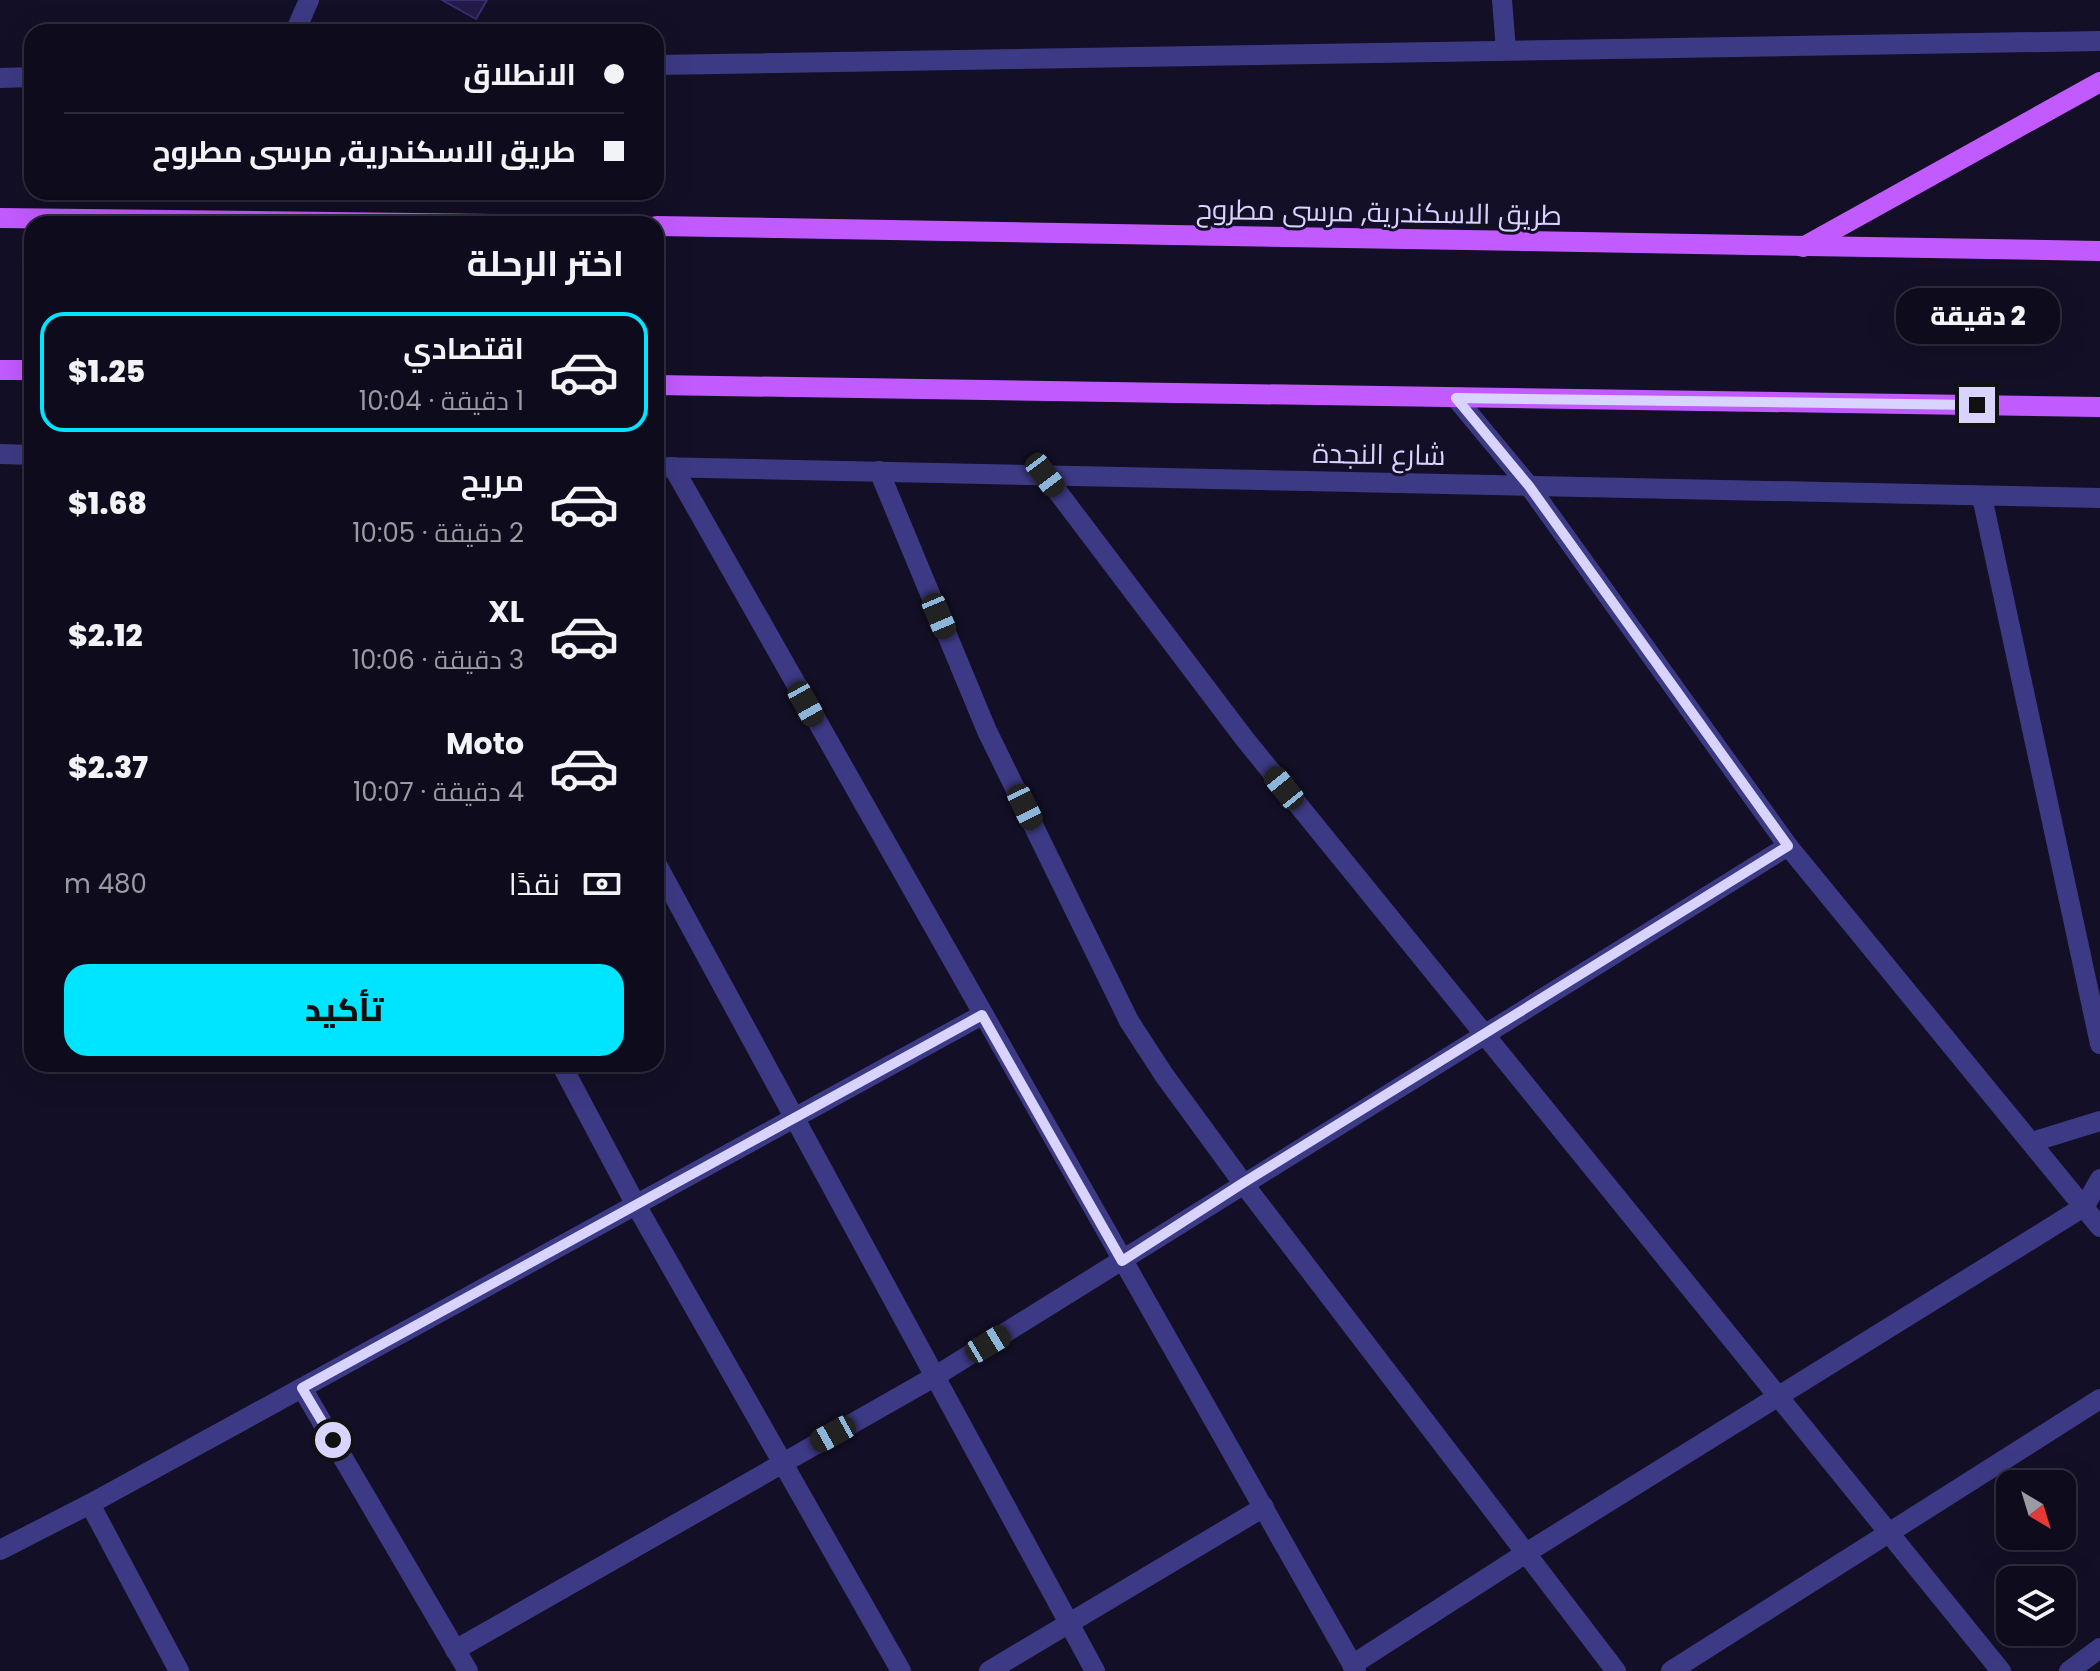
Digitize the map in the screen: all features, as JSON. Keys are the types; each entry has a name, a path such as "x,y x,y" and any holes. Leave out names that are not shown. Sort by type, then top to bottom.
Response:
{"main road":[{"path":"1800,248 2100,82"},
{"path":"0,218 24,218"},
{"name":"طريق الاسكندرية, مرسى مطروح","path":"664,226 2100,251"},
{"path":"0,370 24,370"},
{"path":"664,385 2100,407"}],"street":[{"path":"298,24 309,0"},
{"path":"1502,0 1506,50"},
{"path":"664,65 2100,41"},
{"path":"0,78 24,77"},
{"path":"1456,398 1529,486 1788,846 2100,1227"},
{"path":"0,454 24,455"},
{"path":"664,467 982,1015 1354,1668 1526,1553 2085,1206 2100,1179"},
{"name":"شارع النجدة","path":"664,467 2100,498"},
{"path":"879,471 987,731 1129,1021 1164,1075 1243,1183 1616,1671"},
{"path":"1045,475 1244,738 2001,1671"},
{"path":"1982,497 2100,1044"},
{"path":"455,1650 934,1377 1788,846"},
{"path":"664,878 1095,1671"},
{"path":"0,1550 90,1504 982,1015"},
{"path":"565,1072 636,1205 901,1671"},
{"path":"2032,1142 2100,1121"},
{"path":"302,1388 468,1671"},
{"path":"1671,1671 2100,1399"},
{"path":"90,1504 179,1671"},
{"path":"989,1671 1264,1507"},
{"path":"2069,1671 2100,1648"}],"building":[{"path":"442,0 487,0 476,19"}],"route":[{"path":"333,1440 302,1388 982,1015 1122,1261 1788,846 1529,486 1456,398 1977,405"}]}
